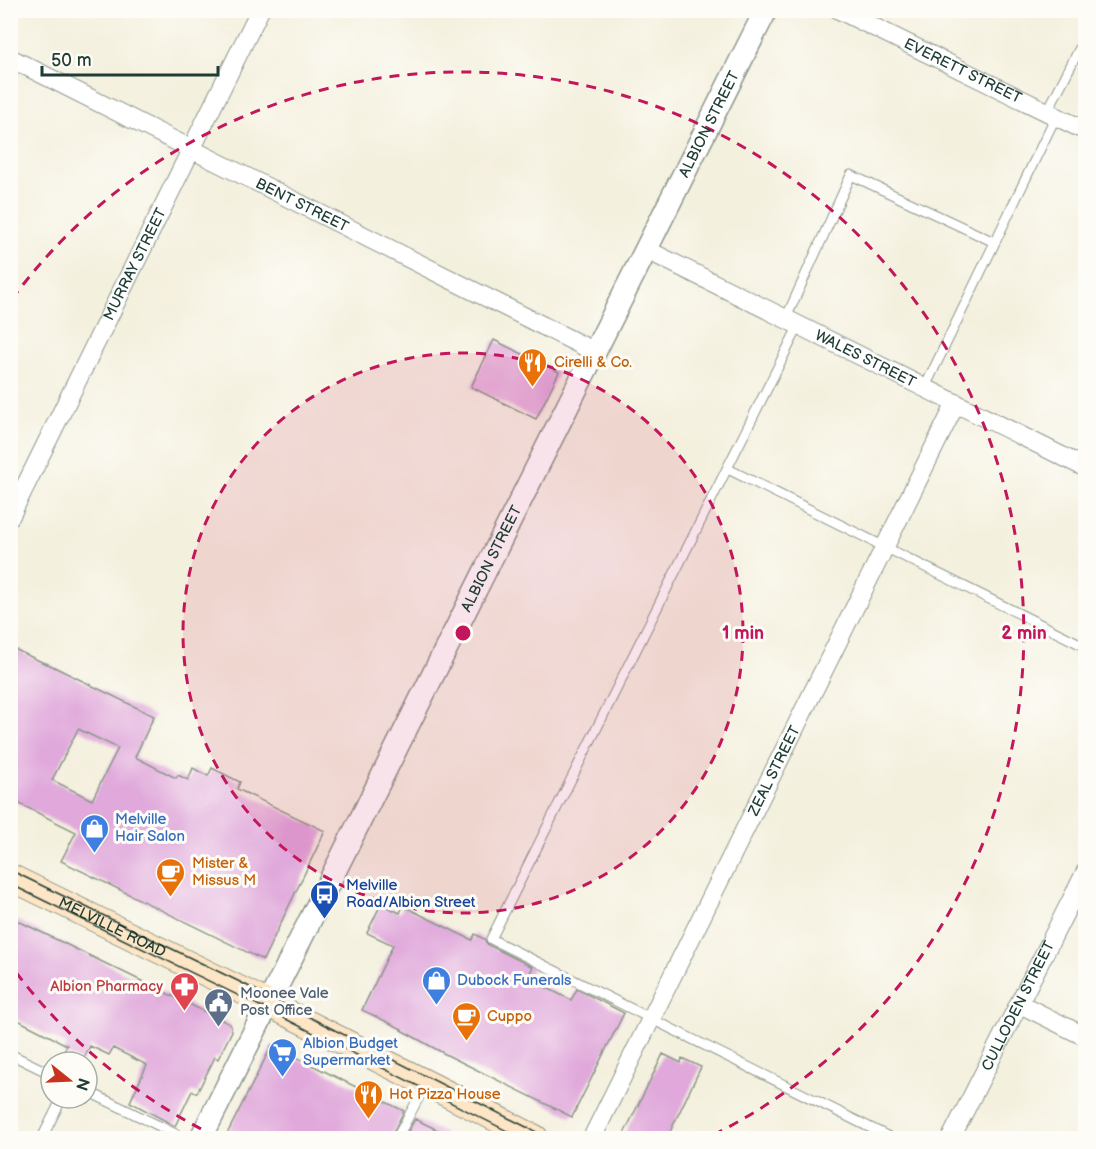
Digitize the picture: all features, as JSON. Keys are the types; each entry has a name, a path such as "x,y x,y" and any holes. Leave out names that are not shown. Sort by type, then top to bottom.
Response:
{"main road":[{"name":"MELVILLE ROAD","path":"10,877 535,1138"}],"street":[{"name":"MURRAY STREET","path":"10,516 260,10"},
{"name":"ALBION STREET","path":"201,1138 766,10"},
{"name":"EVERETT STREET","path":"839,10 1086,131"},
{"name":"BENT STREET","path":"10,58 595,352"},
{"name":"WALES STREET","path":"646,250 1086,468"},
{"name":"ZEAL STREET","path":"592,1138 956,403"},
{"name":"CULLODEN STREET","path":"951,1138 1086,871"},
{"path":"1020,1004 1086,1036"}],"lane":[{"path":"925,387 994,242 1086,36"},
{"path":"891,1138 491,939 728,469 792,321 851,175 994,242"},
{"path":"728,469 1086,647"},
{"path":"10,1054 39,1068"},
{"path":"397,1138 426,1083"},
{"path":"99,1097 184,1138"},
{"path":"42,1138 56,1110"}],"building":[{"path":"494,340 559,372 536,419 471,387"},
{"path":"10,647 154,716 135,757 176,778 178,775 188,780 193,768 208,776 212,768 240,782 237,789 325,831 263,960 61,861 76,832 10,799","holes":["78,729 118,748 92,800 52,780"]},
{"path":"381,904 400,913 403,906 472,940 475,934 484,939 488,945 533,967 527,978 571,1000 577,989 624,1013 572,1117 362,1010 393,945 367,933"},
{"path":"10,917 230,1024 232,1031 218,1059 215,1057 197,1093 192,1091 175,1126 130,1102 147,1065 113,1048 109,1055 90,1046 88,1050 64,1050 67,1045 10,1016"},
{"path":"272,1045 404,1111 390,1138 225,1138"},
{"path":"663,1054 681,1063 682,1058 701,1067 667,1138 622,1138"},
{"path":"415,1119 454,1138 404,1138"}],"tram line":[{"path":"10,870 240,982 548,1138"},
{"path":"10,884 266,1009 521,1138"}],"place":[{"name":"Cirelli & Co.","path":"533,388"},
{"name":"Melville Hair Salon","path":"94,854"},
{"name":"Mister & Missus M","path":"171,898"},
{"name":"Melville Road/Albion Street","path":"325,920"},
{"name":"Dubock Funerals","path":"436,1006"},
{"name":"Albion Pharmacy","path":"184,1012"},
{"name":"Moonee Vale Post Office","path":"219,1028"},
{"name":"Cuppo","path":"466,1042"},
{"name":"Albion Budget Supermarket","path":"282,1078"},
{"name":"Hot Pizza House","path":"368,1120"}]}
